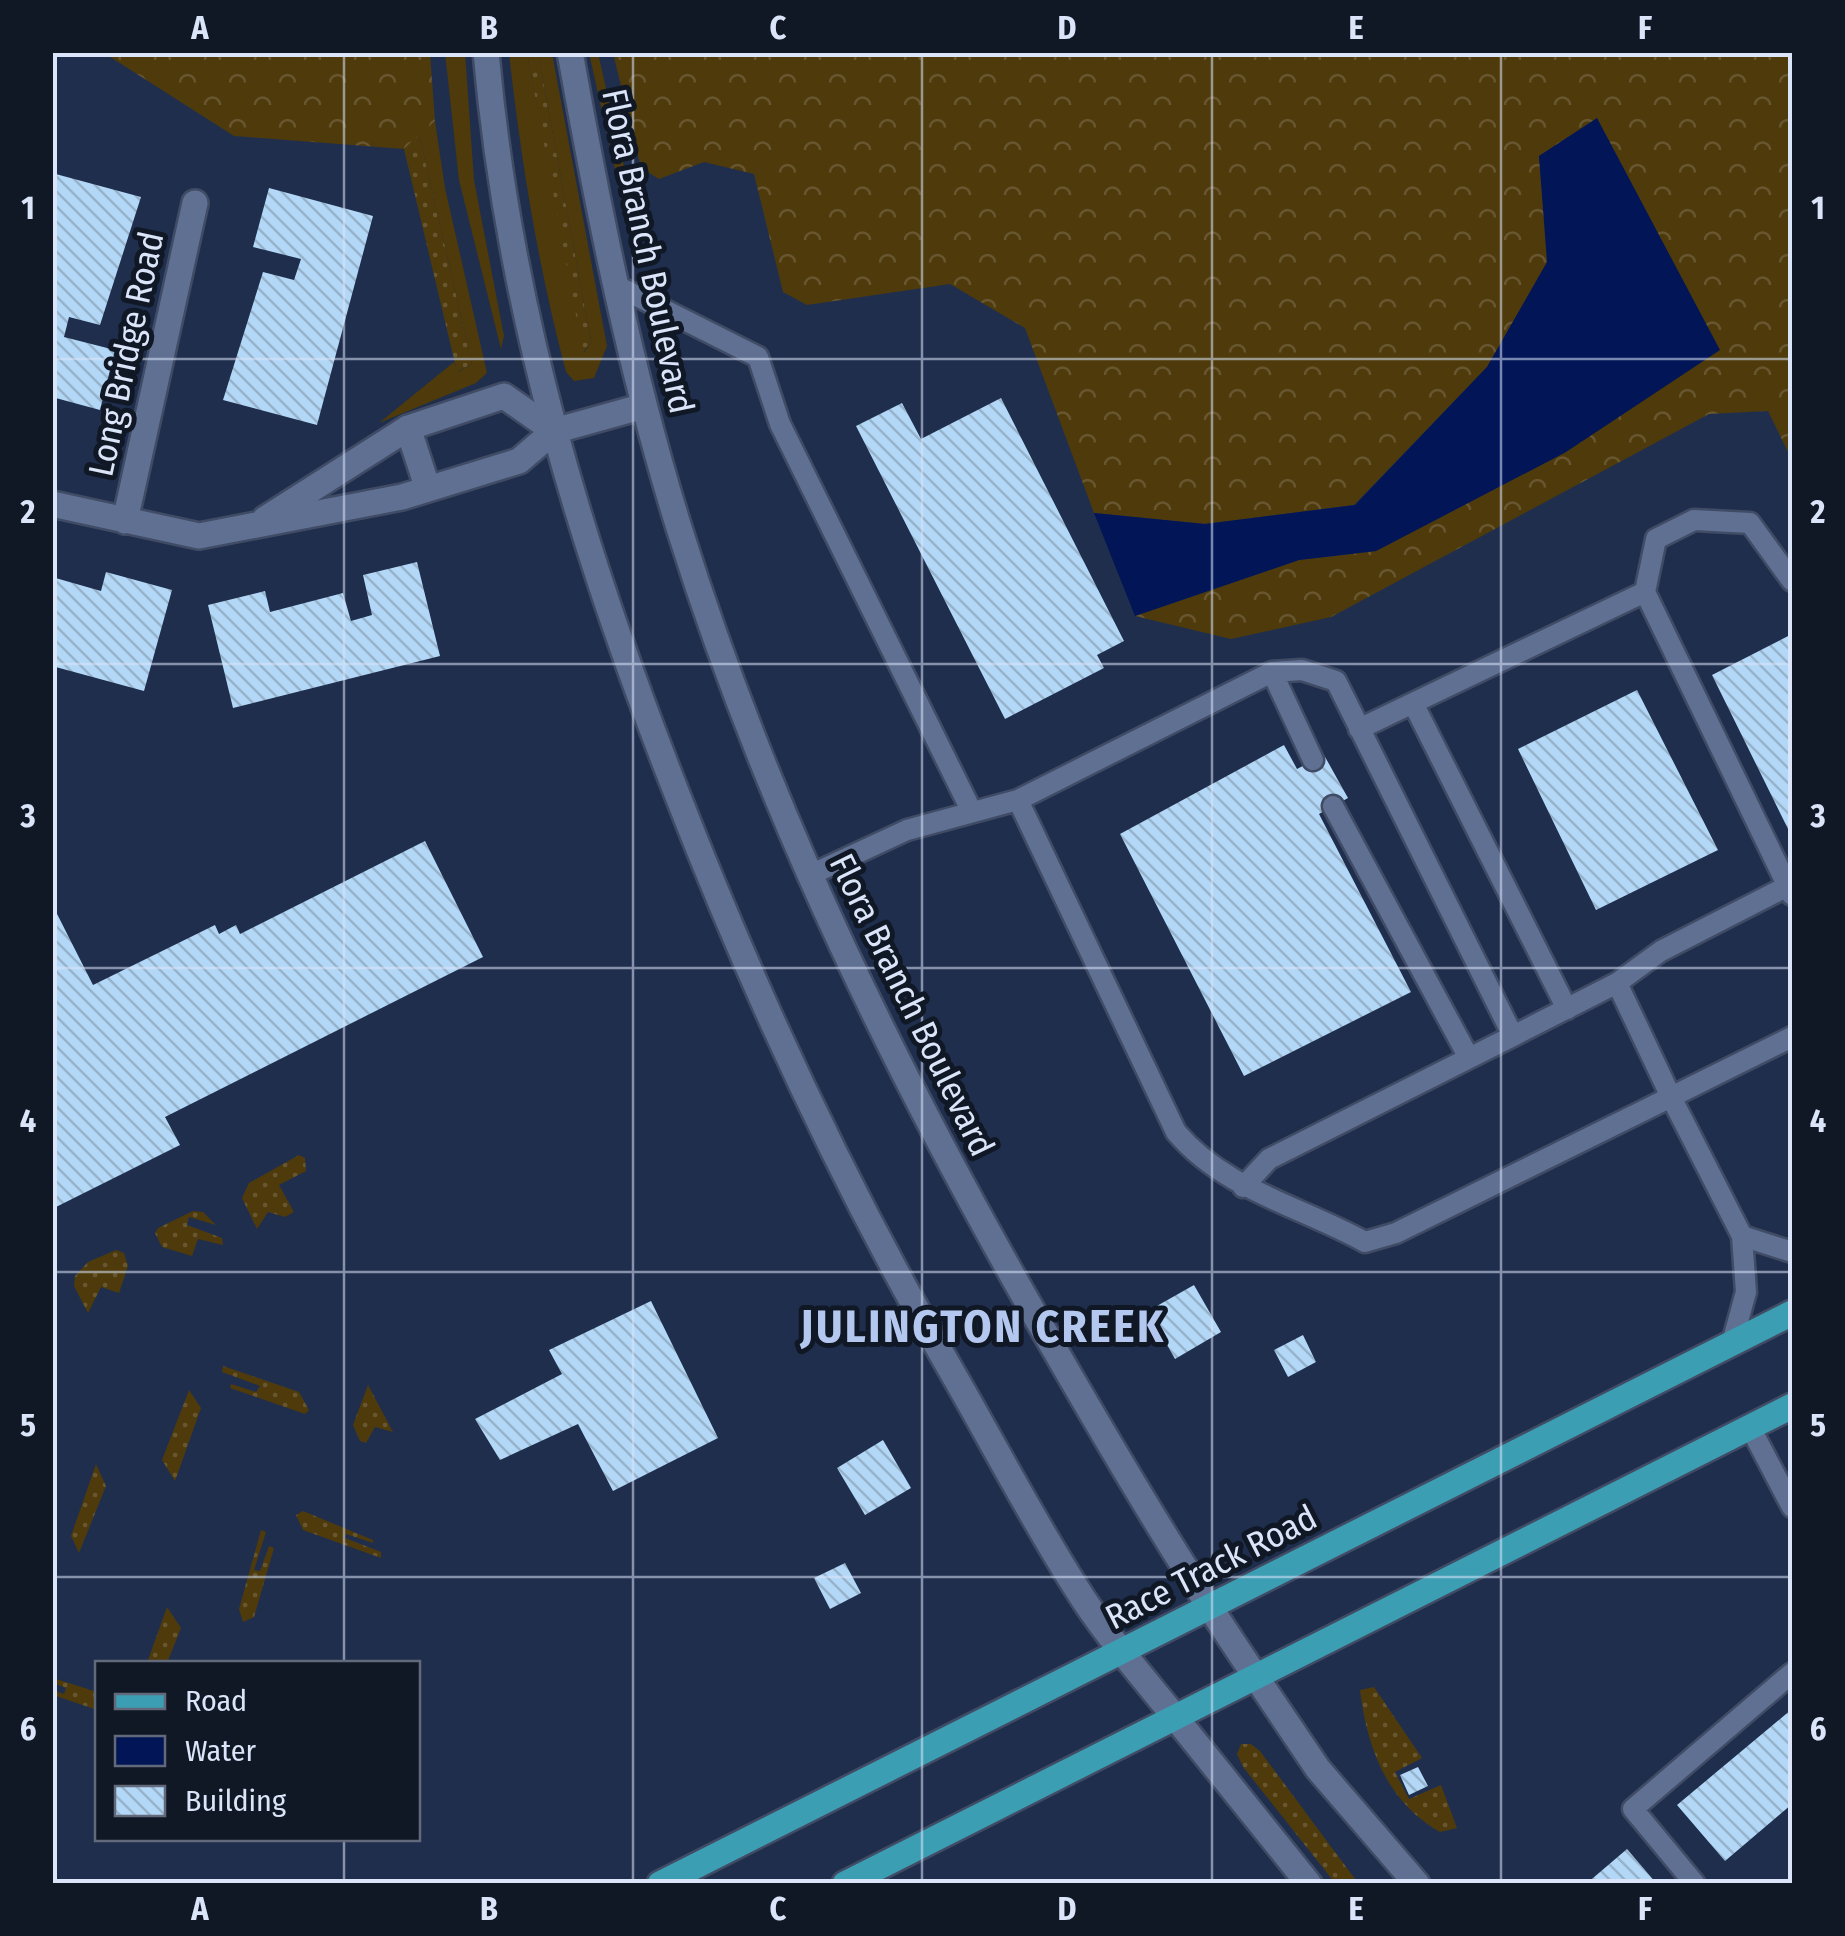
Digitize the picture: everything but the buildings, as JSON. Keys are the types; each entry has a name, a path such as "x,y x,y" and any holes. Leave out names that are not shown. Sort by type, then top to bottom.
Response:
{"main road":[{"name":"Race Track Road","path":"660,1884 1792,1313"},
{"path":"845,1884 1792,1406"}],"street":[{"path":"486,52 495,155 522,310 554,432 643,708 773,1030 909,1298 1076,1588 1309,1884"},
{"name":"Flora Branch Boulevard","path":"570,52 615,285 644,406 730,676 808,876 966,1197 1209,1607 1318,1769 1418,1884"},
{"name":"Long Bridge Road","path":"125,521 195,202"},
{"path":"252,527 408,428 504,396 554,432"},
{"path":"52,504 199,536 428,488 519,461 554,432 644,406"},
{"path":"408,428 428,488"}],"lane":[{"path":"615,285 758,358 780,424 972,812"},
{"path":"1243,1187 1269,1159 1568,1009 1617,982 1661,951 1790,891 1645,592 1656,539 1694,520 1750,523 1792,581"},
{"path":"1359,728 1645,592"},
{"path":"808,876 907,830 1018,800 1272,672 1302,670 1336,681 1513,1036"},
{"path":"1272,672 1314,760"},
{"path":"1413,702 1568,1009"},
{"path":"1018,800 1176,1132 1200,1160 1243,1187 1313,1213 1366,1242 1396,1233 1792,1038"},
{"path":"1333,806 1469,1058"},
{"path":"1617,982 1742,1236 1746,1292 1732,1343"},
{"path":"1742,1236 1792,1252"},
{"path":"1750,1426 1792,1506"},
{"path":"1695,1884 1633,1810 1792,1673"}],"green space":[{"path":"104,53 430,53 435,121 404,149 234,136"},
{"path":"445,53 465,53 474,180 504,336 501,349 459,180"},
{"path":"509,53 527,53 584,353 591,342 538,53 552,53 607,346 594,378 574,381 566,372 531,213"},
{"path":"527,53 538,53 591,342 583,353"},
{"path":"589,53 598,53 646,263 632,245"},
{"path":"613,53 1792,53 1792,460 1768,411 1709,414 1331,617 1231,639 1135,616 1299,560 1376,551 1566,452 1598,118 1539,156 1548,262 1487,367 1354,505 1205,524 1094,513 1025,328 950,284 807,305 783,292 754,174 704,162 659,179 641,168"},
{"path":"435,121 445,188 487,373 476,383 379,423 454,362 458,372 472,364 419,134"},
{"path":"419,134 472,364 457,372 404,149"},
{"path":"299,1155 305,1158 306,1171 279,1185 294,1212 285,1217 268,1212 257,1229 242,1198 249,1183"},
{"path":"193,1211 203,1212 216,1225 189,1217 187,1225 222,1238 223,1245 198,1239 192,1256 162,1247 155,1233 158,1228"},
{"path":"116,1250 124,1253 128,1266 119,1293 101,1287 88,1313 74,1286 75,1276 88,1262"},
{"path":"223,1366 299,1392 309,1410 305,1414 230,1388 231,1384 256,1392 260,1386 222,1372"},
{"path":"368,1385 393,1432 375,1427 366,1443 360,1441 353,1425"},
{"path":"189,1390 201,1408 175,1481 162,1460"},
{"path":"96,1464 106,1486 79,1553 71,1536"},
{"path":"303,1511 373,1540 346,1534 345,1538 381,1552 381,1558 303,1530 296,1515"},
{"path":"261,1530 266,1532 254,1570 260,1571 269,1546 274,1548 254,1617 243,1622 239,1609"},
{"path":"167,1607 181,1628 168,1661 148,1661"},
{"path":"53,1678 95,1691 95,1709 53,1695 53,1690 64,1694 66,1688 53,1683"},
{"path":"1374,1687 1422,1758 1395,1772 1409,1799 1441,1785 1457,1828 1440,1832 1422,1820 1393,1789 1374,1753 1363,1712 1360,1690"},
{"path":"1241,1744 1251,1744 1260,1751 1358,1883 1335,1883 1243,1767 1237,1754"}],"water":[{"path":"1597,118 1720,350 1566,452 1376,551 1299,560 1135,616 1094,513 1205,524 1355,505 1487,367 1547,262 1539,156"}],"district":[{"name":"JULINGTON CREEK","path":"983,1326"}]}
